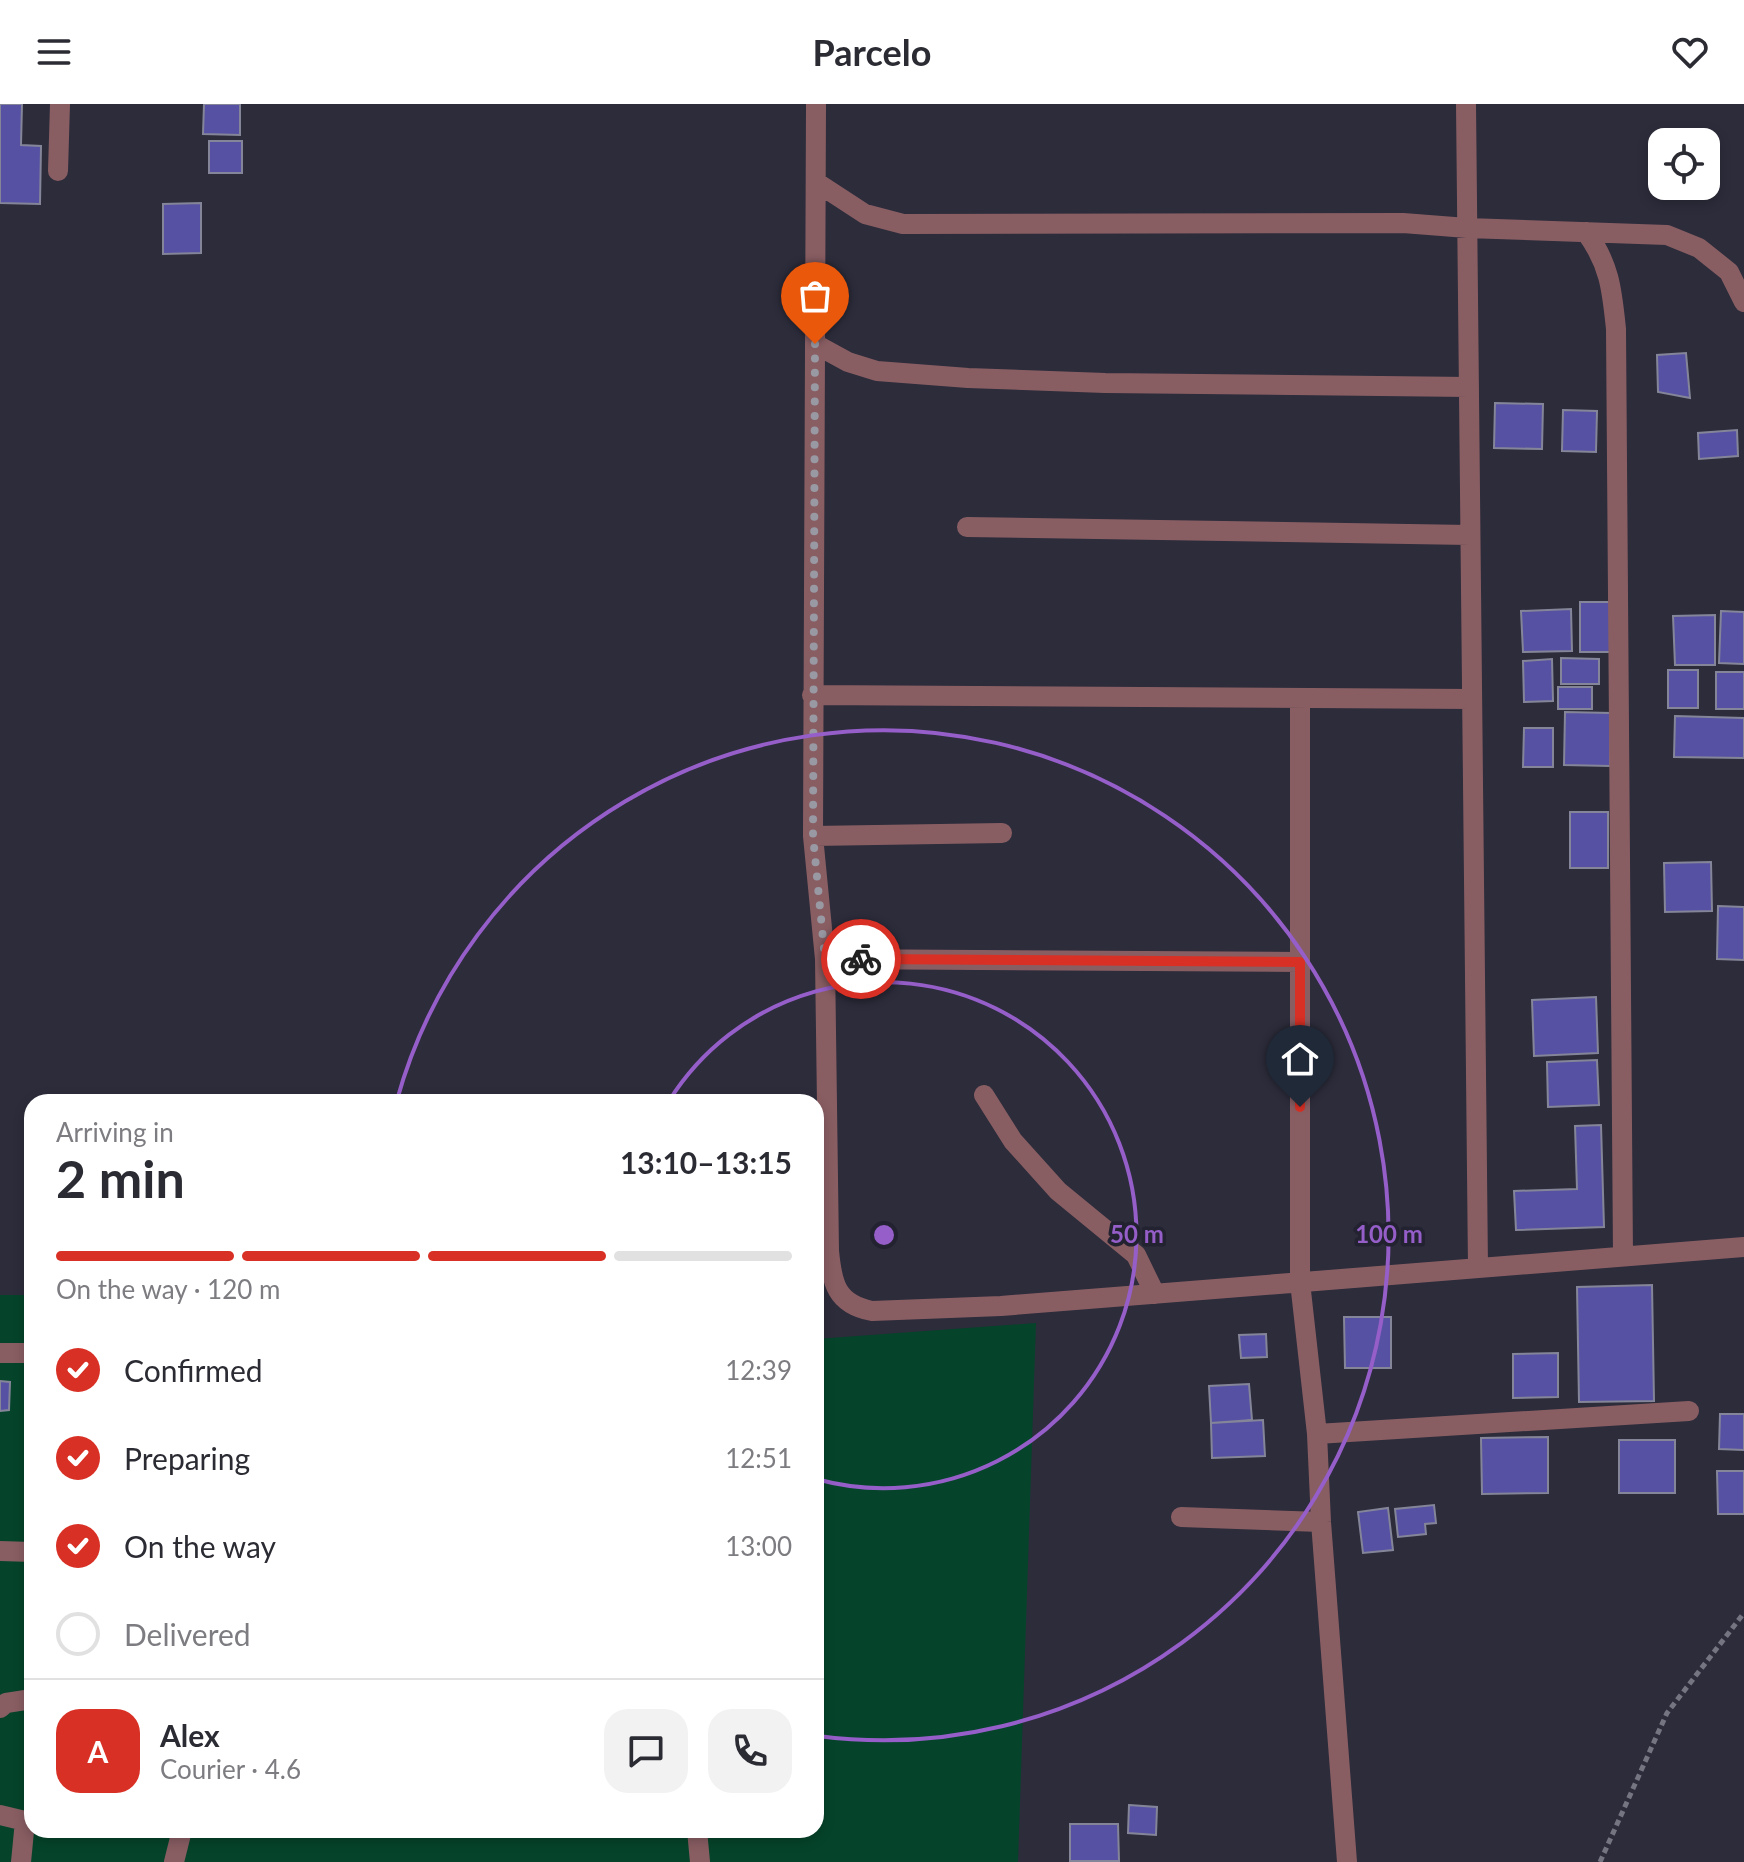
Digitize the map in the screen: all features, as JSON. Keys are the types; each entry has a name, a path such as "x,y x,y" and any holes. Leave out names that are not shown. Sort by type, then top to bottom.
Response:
{"street":[{"path":"58,171 60,104"},
{"path":"816,104 813,836 825,959 829,1251 832,1278 840,1294 854,1307 892,1312 1744,1247"},
{"path":"1466,104 1478,1268"},
{"path":"816,182 865,214 903,224 1403,223 1667,235 1699,248 1729,272 1744,302"},
{"path":"1586,232 1601,253 1611,282 1616,329 1623,1256"},
{"path":"815,344 848,362 877,371 968,378 1105,383 1469,387"},
{"path":"967,527 1470,535"},
{"path":"812,695 1472,699"},
{"path":"1300,698 1300,1282 1317,1434 1347,1862"},
{"path":"813,836 1002,833"},
{"path":"825,959 1300,962"},
{"path":"984,1095 1013,1141 1058,1191 1136,1255 1155,1294"},
{"path":"0,1353 24,1353"},
{"path":"1317,1434 1689,1411"},
{"path":"1181,1517 1321,1522"},
{"path":"0,1551 24,1552"},
{"path":"0,1708 6,1703 24,1700"},
{"path":"0,1815 24,1820"},
{"path":"21,1862 26,1838"},
{"path":"174,1862 180,1838"},
{"path":"698,1838 700,1862"}],"path":[{"path":"1600,1862 1667,1713 1744,1613"}],"green space":[{"path":"0,1295 24,1295 24,1838 824,1838 824,1338 1036,1323 1018,1862 0,1862"}],"building":[{"path":"0,104 22,104 21,145 41,146 40,204 0,203"},
{"path":"204,104 240,104 240,135 203,134"},
{"path":"209,141 242,141 242,173 209,173"},
{"path":"201,203 201,253 163,254 163,204"},
{"path":"1686,353 1690,398 1658,392 1657,355"},
{"path":"1495,403 1543,404 1542,449 1494,448"},
{"path":"1563,410 1597,411 1596,452 1562,451"},
{"path":"1737,430 1738,456 1699,459 1698,433"},
{"path":"1580,602 1610,602 1610,652 1580,652"},
{"path":"1571,609 1572,651 1523,652 1521,611"},
{"path":"1721,611 1744,612 1744,664 1719,663"},
{"path":"1715,615 1715,665 1675,665 1673,616"},
{"path":"1561,658 1599,659 1599,684 1561,684"},
{"path":"1552,659 1553,701 1524,702 1523,661"},
{"path":"1668,670 1698,670 1698,708 1668,708"},
{"path":"1716,672 1744,672 1744,709 1716,709"},
{"path":"1558,687 1592,687 1592,709 1558,709"},
{"path":"1565,712 1611,713 1610,766 1564,765"},
{"path":"1675,716 1744,718 1744,758 1674,757"},
{"path":"1524,728 1553,728 1553,767 1523,767"},
{"path":"1570,812 1608,812 1608,868 1570,868"},
{"path":"1711,862 1712,911 1665,912 1664,863"},
{"path":"1718,906 1744,907 1744,960 1717,959"},
{"path":"1596,997 1598,1053 1534,1056 1532,1000"},
{"path":"1597,1060 1599,1105 1548,1107 1547,1062"},
{"path":"1601,1125 1604,1227 1516,1230 1514,1191 1577,1189 1575,1126"},
{"path":"1652,1285 1654,1401 1579,1402 1577,1287"},
{"path":"1344,1317 1391,1317 1391,1368 1345,1368"},
{"path":"1266,1334 1267,1357 1241,1358 1239,1335"},
{"path":"1558,1353 1558,1397 1513,1398 1513,1354"},
{"path":"0,1381 10,1382 9,1410 0,1411"},
{"path":"1249,1384 1252,1420 1211,1423 1209,1386"},
{"path":"1720,1414 1744,1414 1744,1450 1719,1449"},
{"path":"1263,1420 1265,1456 1212,1458 1211,1423"},
{"path":"1548,1437 1548,1493 1482,1494 1481,1438"},
{"path":"1619,1440 1675,1440 1675,1493 1619,1493"},
{"path":"1717,1471 1744,1471 1744,1514 1718,1514"},
{"path":"1434,1505 1436,1523 1425,1524 1426,1534 1398,1537 1395,1509"},
{"path":"1388,1508 1393,1550 1363,1553 1358,1512"},
{"path":"1129,1805 1157,1807 1156,1835 1128,1833"},
{"path":"1070,1824 1118,1824 1119,1861 1070,1861"}],"way so far":[{"path":"815,344 813,836 825,959 861,959"}],"route":[{"path":"861,959 1300,962 1300,1107"}]}
